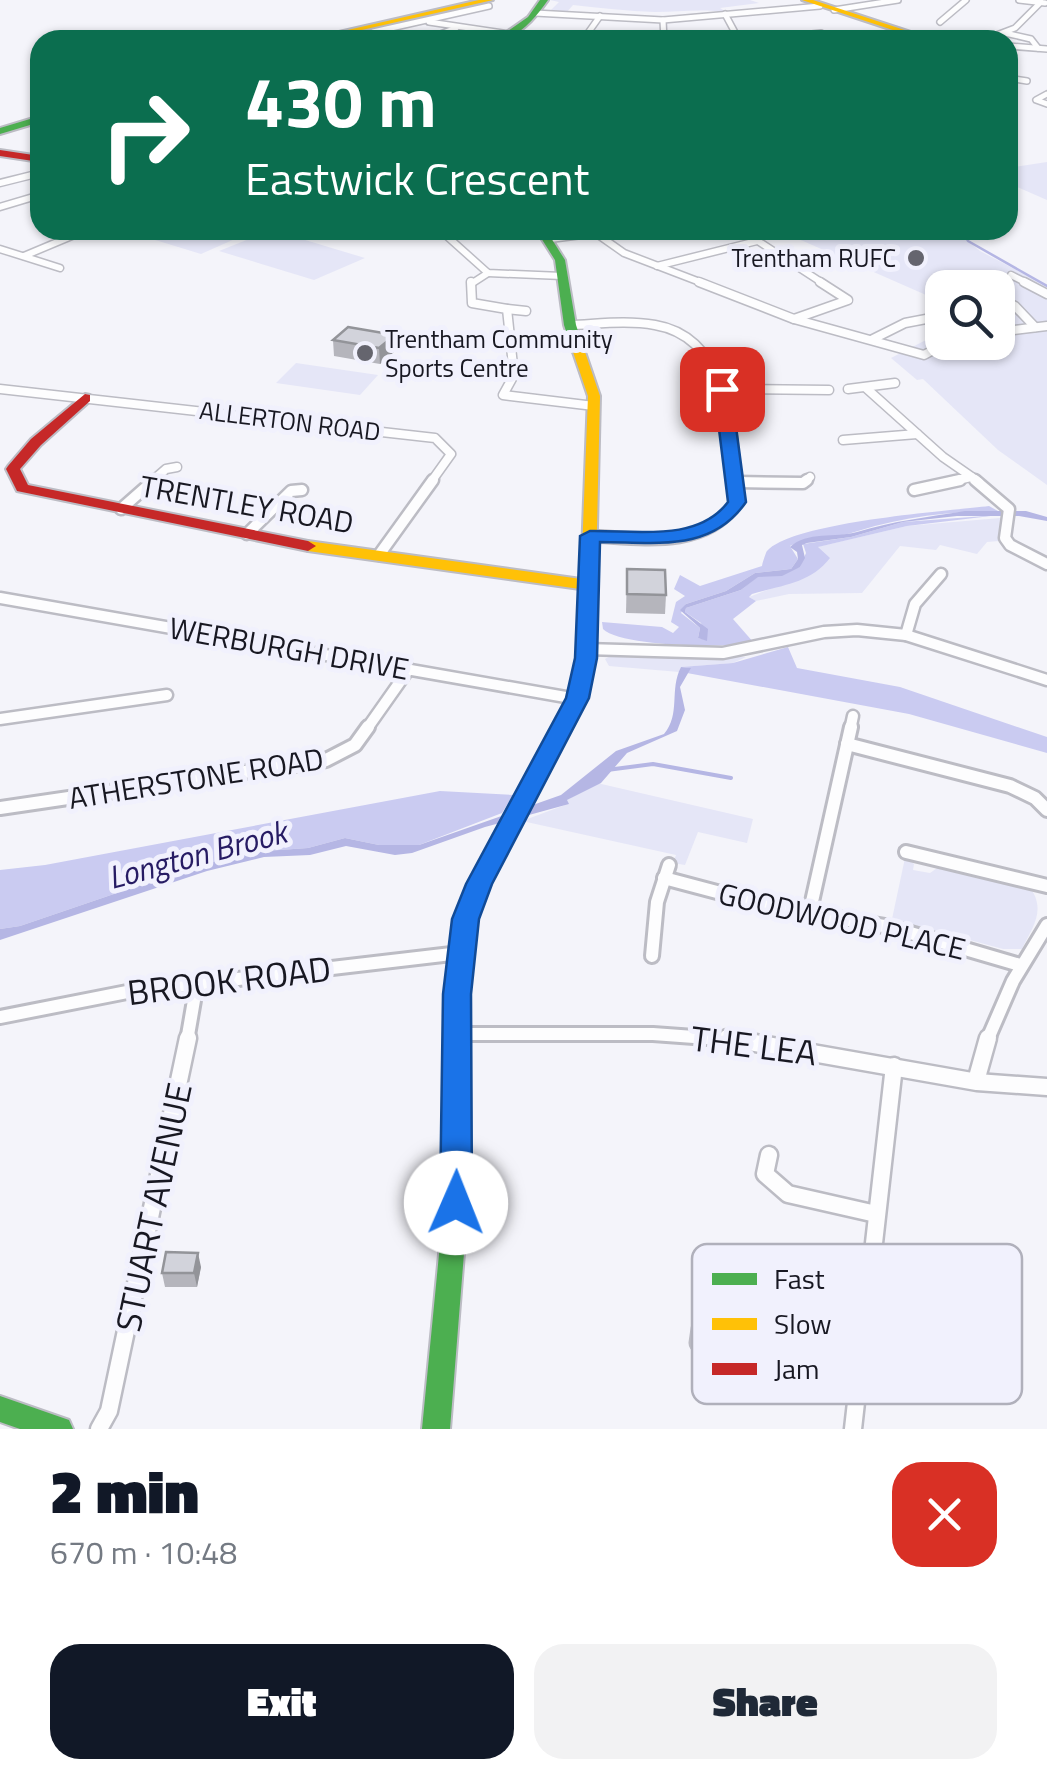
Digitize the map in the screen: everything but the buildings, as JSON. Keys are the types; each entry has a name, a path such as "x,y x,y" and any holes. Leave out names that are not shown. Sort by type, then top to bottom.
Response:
{"main road":[{"path":"359,30 491,4"},
{"path":"368,30 491,4"},
{"path":"819,5 938,27"},
{"path":"512,30 539,6"},
{"path":"0,129 30,120"},
{"path":"0,152 30,156"},
{"path":"436,1429 456,1203 460,953 470,903 578,698 586,649 594,406 591,380 570,325 562,276 548,240"},
{"name":"TRENTLEY ROAD","path":"85,398 36,442 6,477 34,493 246,534 587,585"},
{"path":"0,1408 59,1429"}],"street":[{"path":"871,0 882,3"},
{"path":"539,6 600,16 664,20 898,0"},
{"path":"938,27 966,0"},
{"path":"1019,0 1044,3"},
{"path":"1009,30 1044,3"},
{"path":"384,30 491,4"},
{"path":"725,14 734,30"},
{"path":"591,30 600,16"},
{"path":"664,20 664,30"},
{"path":"425,21 465,30"},
{"path":"452,30 456,28"},
{"path":"1018,36 1031,38 1038,48"},
{"path":"1018,47 1047,48"},
{"path":"1018,80 1028,81"},
{"path":"1047,94 1036,100 1047,104"},
{"path":"0,183 30,176"},
{"path":"0,207 30,198"},
{"path":"24,256 62,240"},
{"path":"451,240 488,274"},
{"path":"606,240 624,253 794,319 925,354"},
{"path":"657,266 758,240 848,300 794,319"},
{"path":"0,248 60,268"},
{"path":"526,311 472,304 470,282 488,274 562,276"},
{"path":"1015,277 1047,294"},
{"path":"1015,307 1035,327"},
{"path":"503,396 514,375 507,310"},
{"path":"873,339 905,323 925,320"},
{"path":"570,325 637,325 680,331 703,348 714,362 722,389 736,482 737,502 726,518 708,529 686,536 590,536"},
{"path":"1015,330 1047,326"},
{"path":"848,389 895,383"},
{"path":"866,388 1010,514 1006,538 1010,546 1047,564"},
{"name":"ALLERTON ROAD","path":"0,389 435,438 450,454 379,555"},
{"path":"722,389 829,390"},
{"path":"492,394 594,406"},
{"path":"842,440 917,434"},
{"path":"121,510 168,467"},
{"path":"920,487 971,477"},
{"path":"736,482 809,482"},
{"path":"246,534 292,489"},
{"path":"906,634 915,604 942,578"},
{"name":"WERBURGH DRIVE","path":"2,600 578,698"},
{"path":"586,649 723,653 824,632 857,630 906,634 1045,676"},
{"name":"ATHERSTONE ROAD","path":"0,808 326,760 354,745 409,669"},
{"path":"0,718 167,695"},
{"path":"810,916 853,716"},
{"path":"847,744 1010,786 1035,798 1047,810"},
{"path":"916,857 1047,886"},
{"name":"GOODWOOD PLACE","path":"652,956 656,902 667,872 810,916 890,927 1020,965"},
{"path":"976,1081 984,1038 1020,965 1047,926"},
{"name":"BROOK ROAD","path":"1,1019 128,992 460,953"},
{"name":"STUART AVENUE","path":"99,1429 109,1411 118,1372 177,1100 197,983"},
{"name":"THE LEA","path":"458,1034 696,1036 768,1043 976,1081 1047,1087"},
{"path":"873,1244 894,1066"},
{"path":"769,1156 765,1174 788,1194 876,1214"},
{"path":"853,1429 856,1404"}],"shaded area":[{"path":"550,0 759,3 720,8 728,13 645,12 573,5 566,13 549,12 559,2"},
{"path":"1047,162 1047,200 1018,187 1018,166"},
{"path":"155,240 232,240 201,254"},
{"path":"247,240 305,240 365,258 314,280 219,251"},
{"path":"801,240 967,240 1047,286 1047,485 998,450 923,379 917,380 891,358 924,341 925,360 1015,360 1015,270 925,270 925,295"},
{"path":"296,363 378,375 360,395 276,383"},
{"path":"989,506 998,511 927,516 798,543 790,546 798,559 791,569 755,573 726,591 686,604 681,613 700,628 698,638 707,640 701,623 685,612 686,608 741,590 757,577 800,567 806,553 803,544 851,537 903,522 999,515 907,526 818,547 830,558 822,567 794,582 752,594 749,597 756,601 733,619 754,643 651,643 603,629 602,622 662,627 673,633 679,627 671,622 676,602 685,596 674,589 680,575 700,586 762,566 767,551 807,532"},
{"path":"965,511 1026,511 1047,517 1047,521 1019,516 957,516 903,522 851,537 807,543 802,545 805,558 800,567 782,576 758,577 741,590 686,608 685,612 708,629 707,641 698,638 700,628 680,610 686,604 726,591 755,573 791,569 798,559 797,552 790,547 805,539"},
{"path":"1000,518 999,541 987,542 977,554 940,545 936,550 900,546 862,593 789,594 756,601 749,597 775,587 817,547 907,526"},
{"path":"788,647 797,668 900,687 1047,737 1047,753 909,714 687,673 690,668 681,667 733,663"},
{"path":"612,655 746,657 733,663 681,667 679,672 609,666 605,659"},
{"path":"681,667 691,668 680,687 685,710 677,731 627,753 601,783 567,800 569,804 485,827 412,853 395,855 346,846 310,855 264,857 207,871 0,940 0,929 20,926 196,866 251,852 308,848 345,838 379,845 419,845 561,795 616,751 664,734 672,718"},
{"path":"597,783 753,819 747,843 698,832 685,865 673,863 676,855 522,821 565,805"},
{"path":"440,791 513,795 502,813 419,845 379,845 345,838 308,848 251,852 0,929 0,870 45,865"},
{"path":"905,858 914,864 913,870 930,873 940,866 1031,889 1037,912 1022,949 1003,949 892,919"}],"waterway":[{"path":"967,240 1047,286"},
{"path":"607,770 653,764 731,778"}],"traffic: fast":[{"path":"514,30 531,19 544,0"},
{"path":"0,131 30,122"},
{"path":"547,240 560,260 570,325 579,352"},
{"path":"436,1429 456,1203 457,994 466,919 479,884 557,737"},
{"path":"0,1409 59,1429"}],"traffic: slow":[{"path":"353,30 489,0"},
{"path":"806,0 900,30"},
{"path":"557,737 577,699 586,658 594,396 579,352"},
{"path":"308,546 587,585"}],"traffic: jam":[{"path":"0,153 30,158"},
{"path":"85,398 36,442 13,469 22,488 308,546"}],"place":[{"name":"Trentham RUFC","path":"916,258"},
{"name":"Trentham Community Sports Centre","path":"365,353"}],"route":[{"path":"456,1203 457,994 470,903 578,698 586,658 584,621 589,602 590,536 686,536 726,518 737,502 722,389"}],"water label":[{"name":"Longton Brook","path":"197,854"}]}
